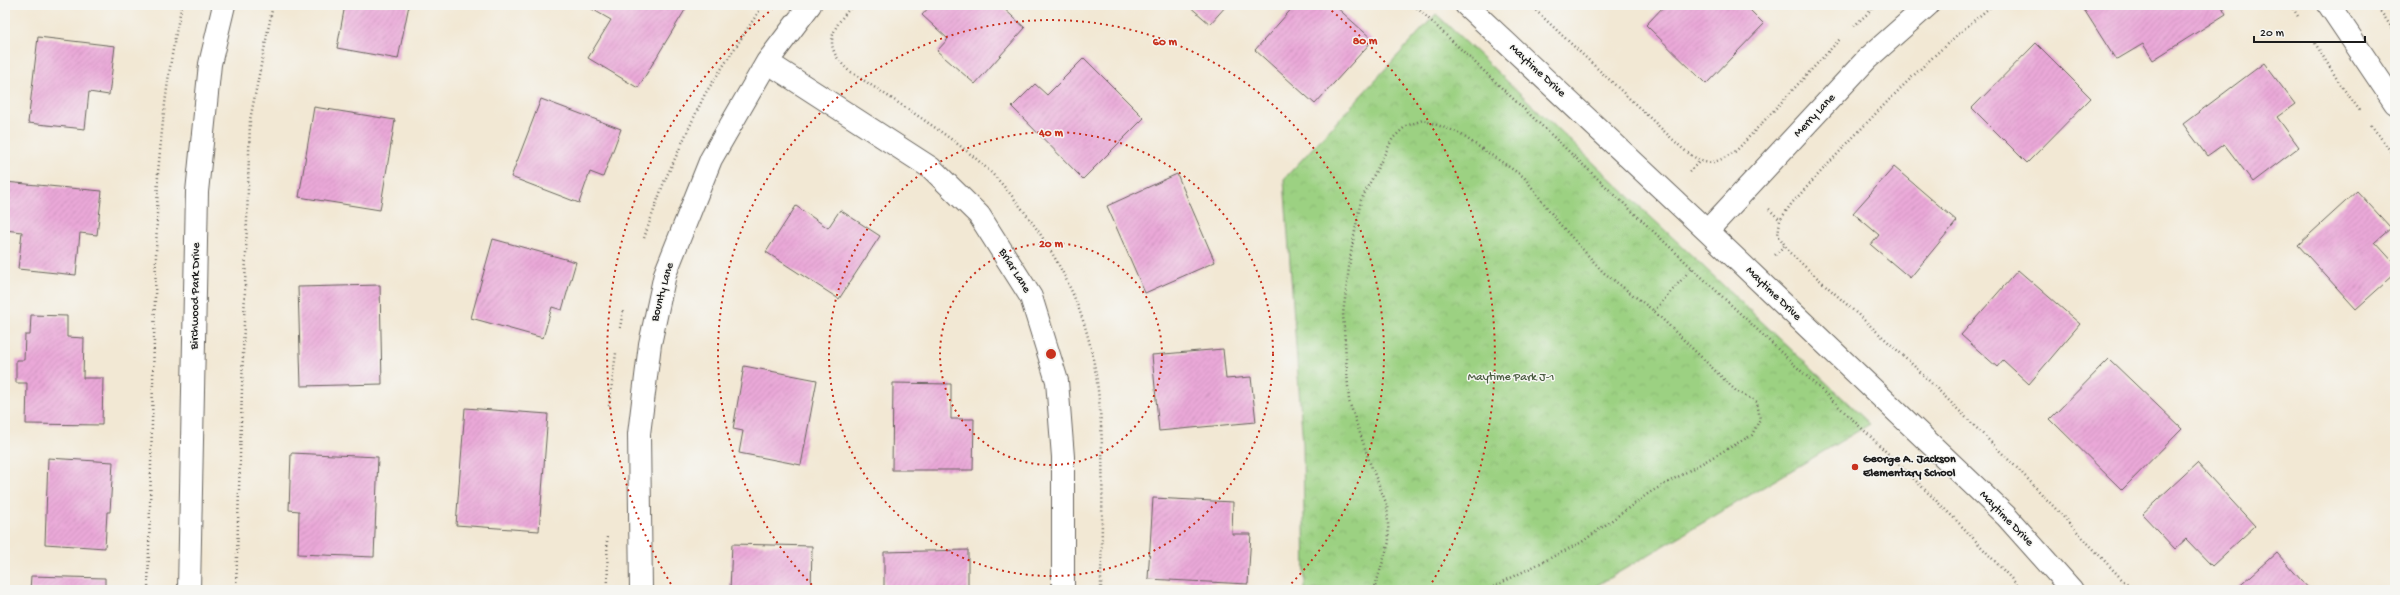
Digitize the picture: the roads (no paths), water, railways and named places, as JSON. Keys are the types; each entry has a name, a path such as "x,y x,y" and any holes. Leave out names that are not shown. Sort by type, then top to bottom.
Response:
{"street":[{"name":"Birchwood Park Drive","path":"189,590 197,192 210,64 224,5"},
{"name":"Bounty Lane","path":"641,590 639,434 650,344 665,274 711,159 767,62 810,5"},
{"name":"Maytime Drive","path":"1466,5 1707,231 2006,516 2072,590"},
{"name":"Merry Lane","path":"1707,231 1867,59 1928,5"},
{"path":"2329,5 2395,103"},
{"name":"Briar Lane","path":"767,62 931,168 979,215 1031,297 1057,381 1063,457 1063,590"}],"place":[{"name":"George A. Jackson Elementary School","path":"1855,467"}],"park label":[{"name":"Maytime Park J-1","path":"1511,378"}]}
